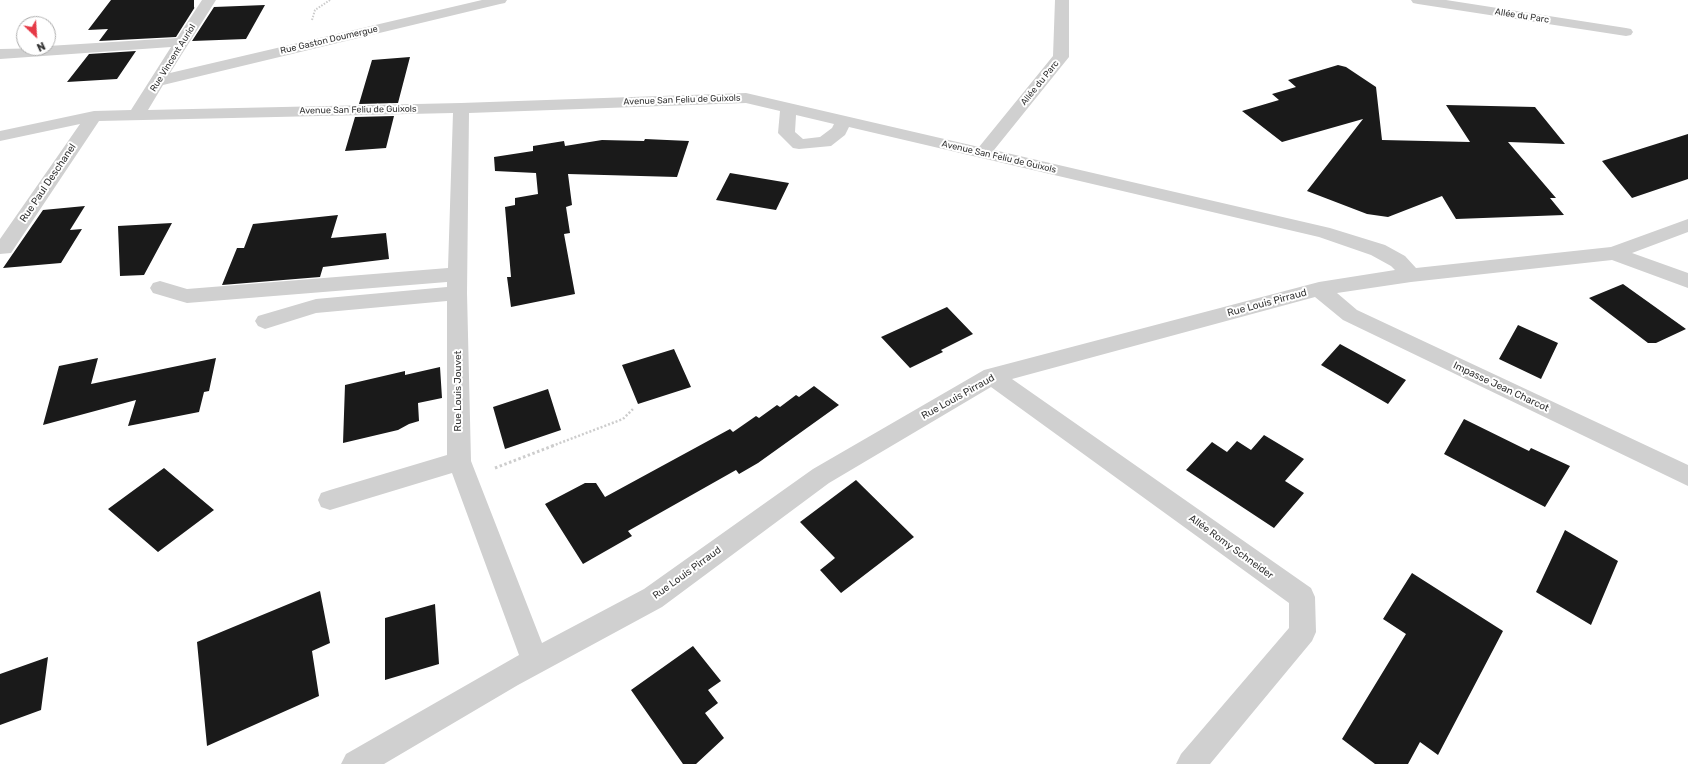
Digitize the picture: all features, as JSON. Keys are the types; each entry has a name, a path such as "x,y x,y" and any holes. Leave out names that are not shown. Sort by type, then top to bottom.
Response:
{"street":[{"name":"Rue Vincent Auriol","path":"136,115 209,0"},
{"name":"Rue Gaston Doumergue","path":"158,81 500,0"},
{"name":"Allée du Parc","path":"983,153 1061,57 1062,0"},
{"name":"Allée du Parc","path":"1418,0 1626,32"},
{"path":"0,54 182,42"},
{"name":"Avenue San Feliu de Guixols","path":"0,136 94,116 461,108 746,98 1323,232 1378,250 1398,261 1411,275"},
{"name":"Rue Louis Jouvet","path":"461,108 458,284 462,470 535,661"},
{"path":"788,108 786,133 798,144 825,142 839,131 844,121"},
{"name":"Rue Paul Deschanel","path":"0,248 4,248 94,116"},
{"name":"Rue Louis Pirraud","path":"373,760 535,661 653,598 821,476 992,376 1319,290 1411,275 1613,253 1688,225"},
{"path":"1613,253 1688,281"},
{"path":"160,288 187,296 458,284"},
{"path":"265,321 316,306 458,284"},
{"name":"Impasse Jean Charcot","path":"1319,290 1350,315 1688,476"},
{"name":"Allée Romy Schneider","path":"992,376 1302,597 1302,632 1191,764"},
{"path":"330,500 462,470"}],"path":[{"path":"462,470 623,420 633,409"}],"building":[{"path":"111,0 194,0 194,8 195,7 176,37 99,41 108,29 88,30"},
{"path":"265,5 246,39 192,41 214,7"},
{"path":"136,51 117,79 67,82 89,54"},
{"path":"410,57 398,103 359,104 372,60"},
{"path":"1338,65 1346,67 1376,87 1382,140 1470,142 1446,105 1535,107 1565,144 1508,142 1556,198 1550,198 1564,215 1456,219 1442,196 1388,217 1367,214 1307,191 1363,119 1282,142 1242,111 1279,100 1272,94 1296,87 1288,80"},
{"path":"394,116 386,148 345,151 355,117"},
{"path":"1688,134 1688,179 1632,198 1602,161"},
{"path":"645,139 689,141 677,177 568,174 572,205 566,207 570,233 564,234 575,294 511,307 507,277 511,277 505,207 515,205 515,198 538,194 536,173 495,171 494,157 533,151 533,146 564,141 565,146 602,140 644,141"},
{"path":"730,173 789,183 776,210 716,200"},
{"path":"85,206 70,230 82,229 61,263 3,268 43,210"},
{"path":"338,215 331,238 386,233 389,259 323,267 320,277 222,285 237,248 244,248 253,224"},
{"path":"172,223 144,275 120,276 118,226"},
{"path":"1623,284 1686,329 1656,343 1648,343 1589,298"},
{"path":"947,307 973,334 941,350 943,352 910,368 881,337"},
{"path":"1518,325 1558,343 1541,379 1499,359"},
{"path":"1340,344 1406,380 1388,404 1321,365"},
{"path":"674,349 691,387 638,404 622,365"},
{"path":"98,358 91,384 216,358 209,391 204,392 199,412 128,426 136,400 43,425 59,366"},
{"path":"440,367 442,398 418,403 419,421 398,430 343,443 345,385 405,371 405,375"},
{"path":"814,386 839,405 758,463 739,474 736,470 628,531 632,536 583,564 545,504 585,483 596,483 605,497 730,429 733,432 756,416 759,418 777,405 780,407 796,395 799,397"},
{"path":"548,389 561,430 505,449 493,407"},
{"path":"1464,419 1529,451 1531,448 1570,466 1545,507 1444,454"},
{"path":"1264,435 1304,459 1285,481 1304,493 1274,528 1186,470 1212,442 1227,452 1237,441 1251,450"},
{"path":"164,468 214,510 158,552 108,509"},
{"path":"856,480 914,537 841,593 820,570 835,558 800,522"},
{"path":"1565,530 1618,561 1591,625 1536,592"},
{"path":"1412,573 1503,631 1438,755 1420,742 1408,764 1375,764 1342,739 1406,634 1383,619"},
{"path":"320,591 330,643 312,651 319,696 207,746 197,642"},
{"path":"435,604 439,664 385,680 385,618"},
{"path":"693,646 721,681 708,690 718,703 705,713 724,738 696,764 683,764 631,690"},
{"path":"48,657 41,710 0,725 0,674"}]}
